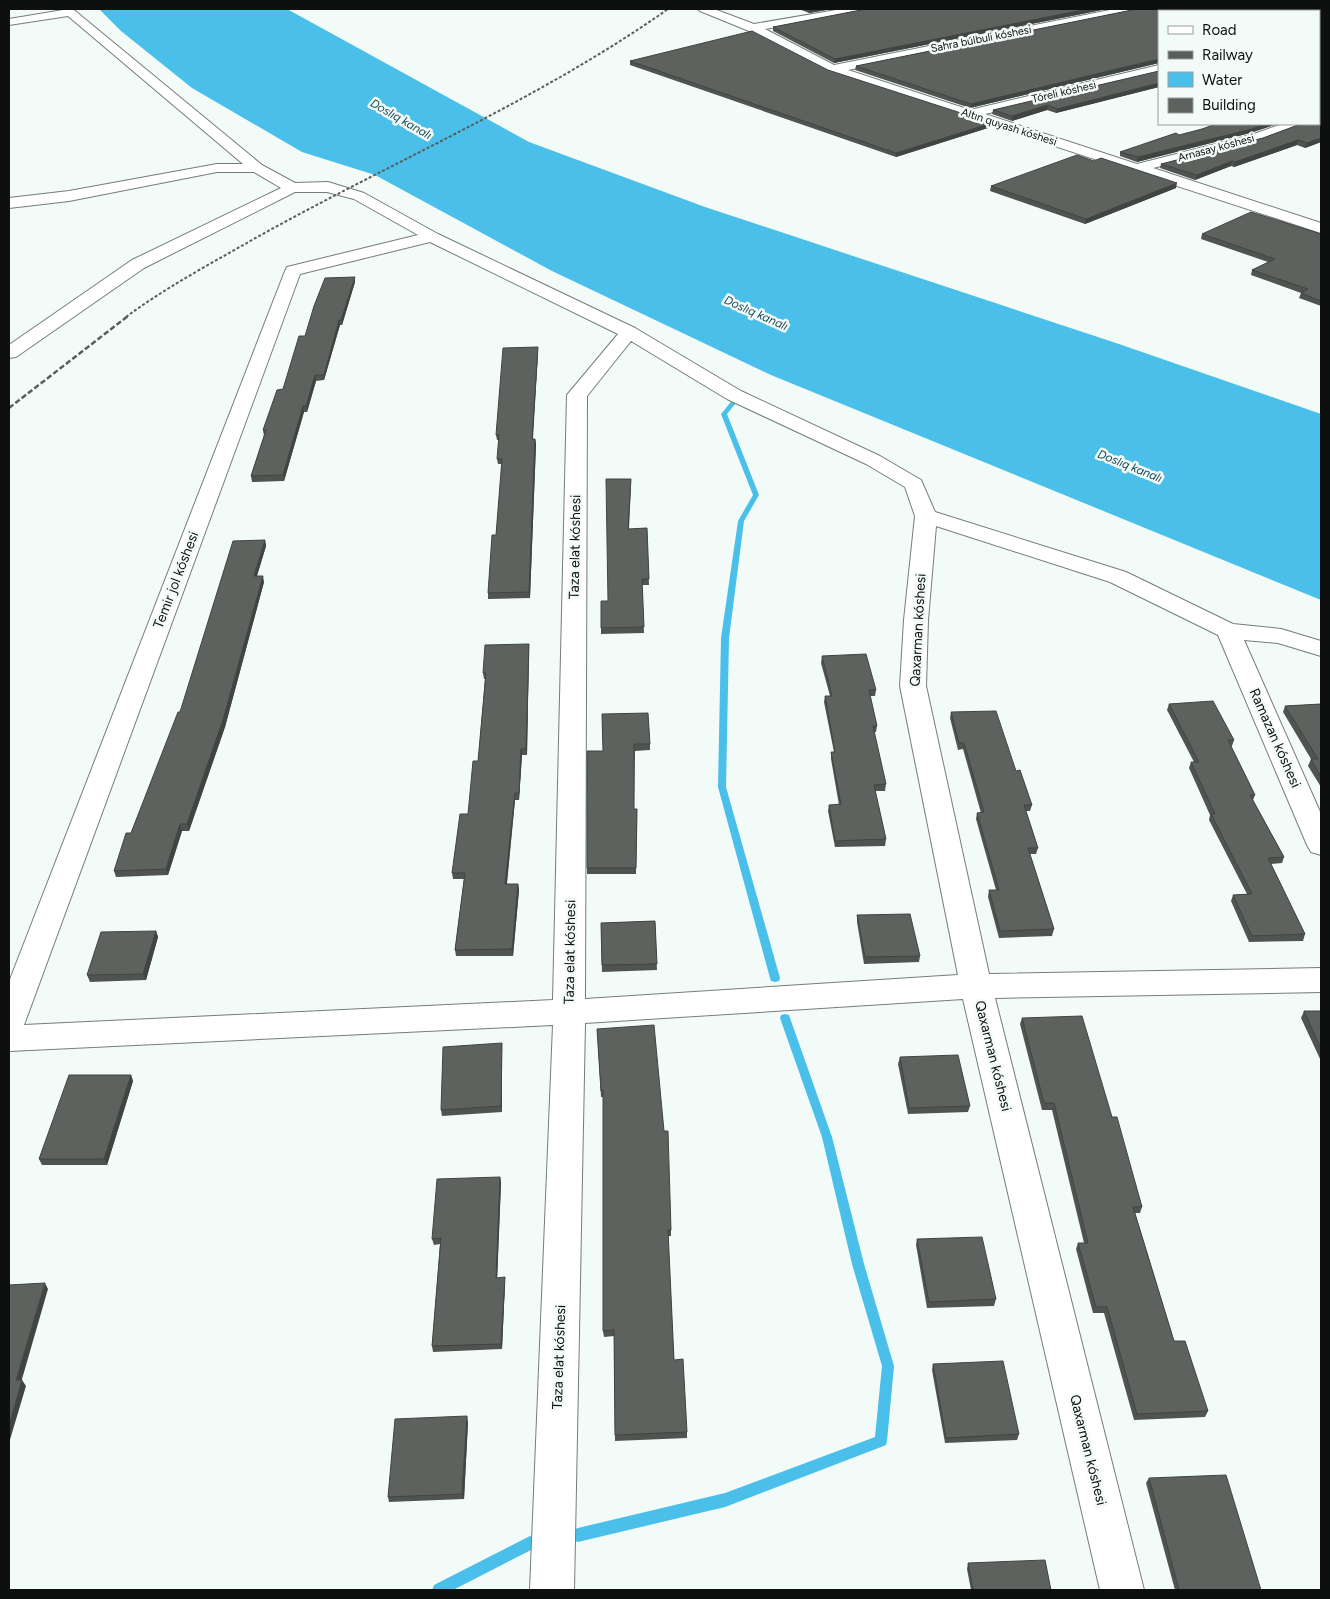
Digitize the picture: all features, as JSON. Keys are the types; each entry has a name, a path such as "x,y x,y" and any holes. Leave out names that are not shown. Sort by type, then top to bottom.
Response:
{"street":[{"name":"Altın quyash kóshesi","path":"704,9 753,28 832,69 1321,228"},
{"path":"753,28 860,9"},
{"name":"Sahra búlbuli kóshesi","path":"832,69 1131,9"},
{"path":"9,22 70,12 258,168 292,188"},
{"name":"Tóreli kóshesi","path":"969,114 1158,69"},
{"name":"Arnasay kóshesi","path":"1137,168 1256,138 1291,125"},
{"path":"9,204 69,196 217,168 258,168"},
{"path":"9,353 138,264 292,188 328,187 359,196 432,237 629,332 734,395 873,460 914,484 926,516 1118,576 1228,631 1281,636 1321,649"},
{"name":"Temir jol kóshesi","path":"9,1023 293,271 346,256 432,237"},
{"name":"Taza elat kóshesi","path":"552,1590 569,1012 577,395 629,332"},
{"name":"Qaxarman kóshesi","path":"926,516 912,686 976,986 1122,1590"},
{"name":"Ramazan kóshesi","path":"1228,631 1321,845"},
{"path":"9,1038 569,1012 976,986 1321,980"}],"water":[{"name":"Doslıq kanalı","path":"99,9 287,9 529,142 705,207 1116,343 1321,414 1321,600 771,375 552,271 375,175 302,152 192,88 121,31"}],"building":[{"path":"863,9 1088,9 835,59 773,27"},
{"path":"1321,9 1321,22 1320,10 1158,10 1158,59 971,104 856,66 1132,10"},
{"path":"752,31 828,70 992,123 896,153 630,61"},
{"path":"1158,71 1158,83 1057,109 1048,105 1012,116 993,110"},
{"path":"1321,87 1320,106 1320,88"},
{"path":"1321,116 1321,138 1307,143 1298,140 1235,162 1232,161 1197,175 1161,164 1263,138 1298,125 1320,125"},
{"path":"1213,125 1263,125 1138,157 1120,152 1176,133 1179,135"},
{"path":"1077,155 1094,161 1101,158 1177,183 1086,219 991,186"},
{"path":"1251,212 1321,234 1321,301 1301,293 1308,289 1252,270 1275,259 1202,234"},
{"path":"355,277 341,320 339,320 324,375 315,375 306,406 303,406 283,475 251,476 266,430 263,430 277,390 283,389 299,336 305,336 325,278"},
{"path":"538,347 532,439 535,439 529,592 488,593 492,535 496,535 502,459 497,459 499,435 496,435 503,348"},
{"path":"606,479 631,479 628,529 647,528 649,579 642,579 644,627 601,628 601,601 608,601"},
{"path":"265,540 254,576 263,576 223,720 187,824 180,824 166,869 114,871 126,833 131,833 178,712 180,712 233,541"},
{"path":"529,644 526,749 521,749 519,793 515,793 505,884 518,884 512,949 455,950 465,873 452,873 460,814 468,814 473,761 478,761 486,673 483,673 485,645"},
{"path":"866,654 876,690 869,690 877,726 873,726 886,784 874,785 886,839 835,841 829,805 841,804 831,752 835,752 825,696 832,696 822,656"},
{"path":"1213,701 1234,740 1228,740 1255,795 1250,795 1284,857 1268,858 1305,934 1252,936 1233,895 1252,894 1211,814 1215,814 1191,762 1199,762 1169,704"},
{"path":"1321,704 1321,777 1311,759 1318,759 1285,706"},
{"path":"996,711 1016,771 1020,770 1032,805 1024,805 1038,848 1028,848 1054,929 1000,931 989,890 999,890 977,813 984,812 964,743 959,743 951,712"},
{"path":"648,713 650,744 634,744 634,809 637,809 636,868 587,868 587,751 603,751 602,714"},
{"path":"910,914 920,956 865,957 857,915"},
{"path":"655,921 657,964 602,965 601,923"},
{"path":"156,931 143,974 87,975 101,932"},
{"path":"1304,1011 1321,1011 1321,1049"},
{"path":"1082,1016 1112,1117 1117,1117 1142,1207 1133,1207 1174,1341 1185,1341 1208,1411 1137,1414 1107,1307 1096,1307 1078,1243 1088,1243 1054,1103 1044,1103 1022,1018"},
{"path":"654,1025 664,1131 668,1131 671,1230 668,1230 674,1360 683,1359 687,1432 615,1435 614,1330 603,1331 603,1090 601,1091 597,1029"},
{"path":"502,1043 501,1106 441,1110 443,1047"},
{"path":"958,1055 970,1106 909,1108 900,1057"},
{"path":"69,1075 131,1075 104,1159 39,1159"},
{"path":"500,1177 496,1278 505,1277 501,1344 432,1346 441,1238 432,1239 437,1179"},
{"path":"982,1237 996,1299 929,1302 917,1239"},
{"path":"45,1283 16,1380 22,1380 9,1425 9,1285"},
{"path":"1003,1361 1019,1434 946,1438 933,1364"},
{"path":"467,1416 462,1494 388,1497 395,1419"},
{"path":"1226,1475 1261,1590 1179,1590 1149,1478"},
{"path":"1045,1560 1051,1590 973,1590 968,1563"}],"waterway":[{"path":"737,398 724,414 756,495 741,521 725,638 722,787 775,978"},
{"path":"578,1535 725,1500 881,1441 888,1366 858,1264 827,1137 785,1018"},
{"path":"439,1590 530,1543"}],"railway":[{"path":"126,317 172,286 252,240 568,73 668,9"},
{"path":"9,408 128,316"}]}
